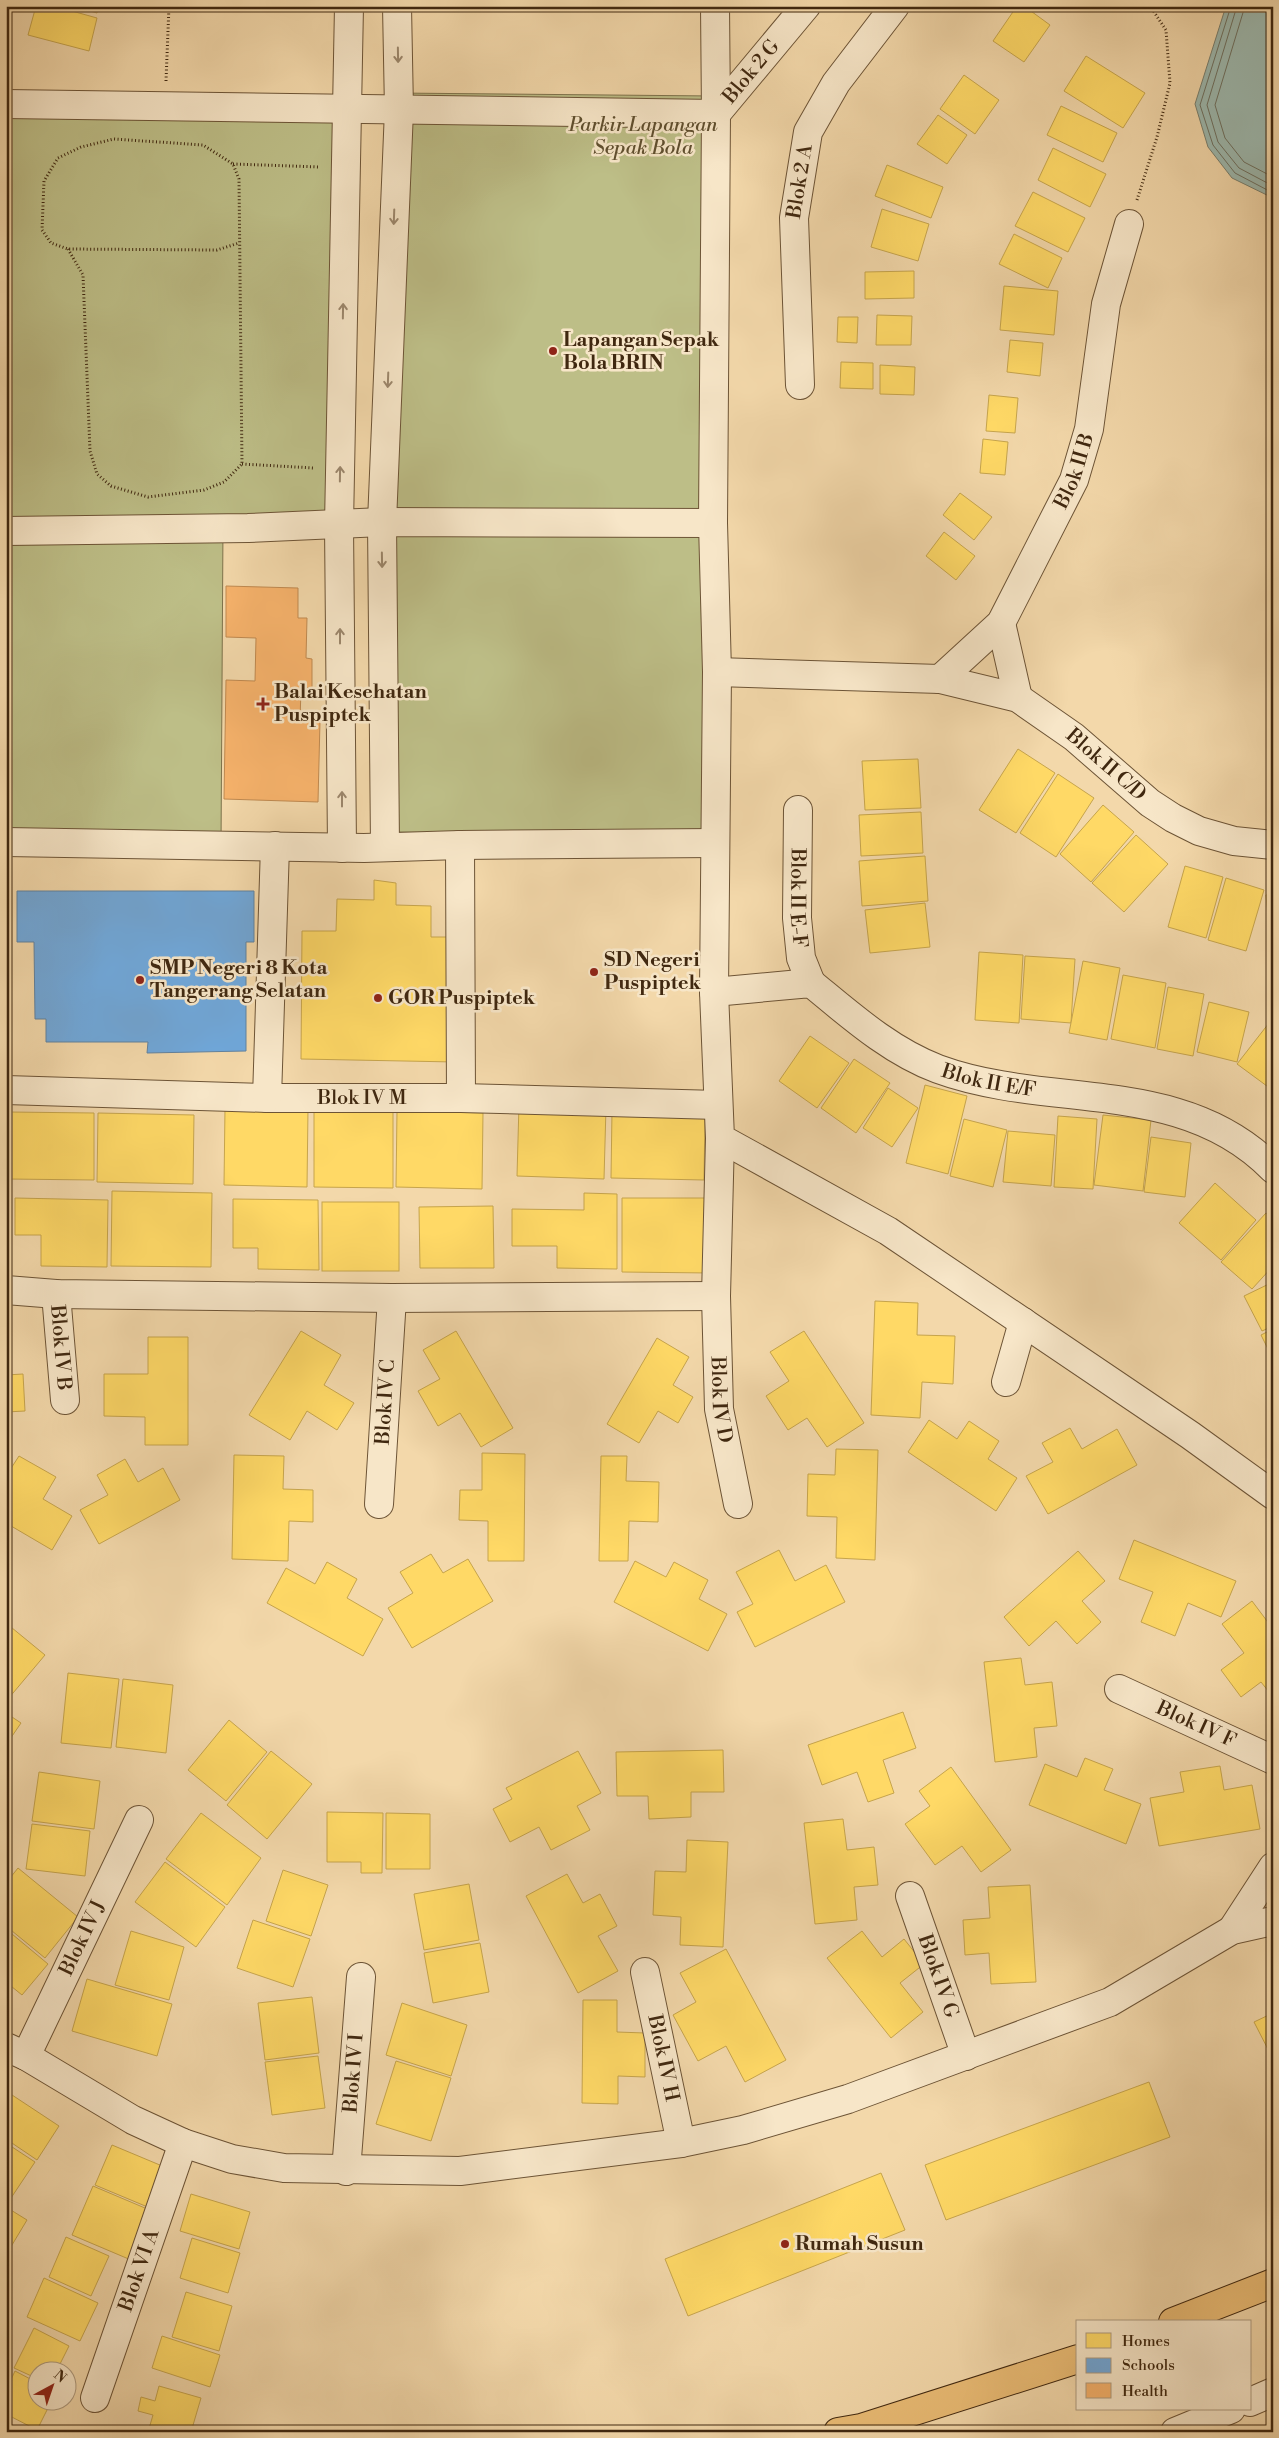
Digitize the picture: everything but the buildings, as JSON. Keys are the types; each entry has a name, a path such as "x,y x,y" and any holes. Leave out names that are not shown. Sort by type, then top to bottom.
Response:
{"main road":[{"path":"1178,2320 1273,2283"},
{"path":"838,2432 861,2428 1076,2359"}],"street":[{"path":"342,848 340,469 349,6"},
{"path":"385,847 382,522 399,110 397,6"},
{"name":"Blok IV D","path":"715,6 713,524 717,672 714,992 720,1138 716,1296 719,1409 738,1504"},
{"name":"Blok 2 G","path":"716,114 806,6"},
{"name":"Blok 2 A","path":"800,385 794,218 808,132 836,83 895,6"},
{"path":"6,104 716,114"},
{"name":"Blok II B","path":"940,679 1000,623 1074,480 1089,429 1106,304 1129,224"},
{"path":"6,531 340,525 382,522 713,524"},
{"path":"1000,623 1018,698"},
{"name":"Blok II C/D","path":"717,672 940,679 1018,698 1074,737 1150,803 1173,818 1199,831 1234,841 1273,845"},
{"name":"Blok II E-F","path":"798,810 797,918 800,958 811,983"},
{"path":"6,842 342,848 715,843"},
{"path":"460,845 461,1098"},
{"path":"268,1098 275,846"},
{"path":"714,992 811,983"},
{"name":"Blok II E/F","path":"811,983 852,1016 907,1055 939,1069 980,1082 1032,1091 1154,1105 1190,1115 1248,1147 1273,1169"},
{"name":"Blok IV M","path":"6,1090 268,1098 461,1098 718,1105"},
{"path":"720,1138 888,1231 1273,1495"},
{"path":"6,1290 56,1294 392,1298 716,1296"},
{"name":"Blok IV B","path":"56,1294 65,1400"},
{"name":"Blok IV C","path":"379,1504 392,1298"},
{"path":"1006,1382 1023,1322"},
{"name":"Blok IV F","path":"1120,1689 1273,1760"},
{"name":"Blok IV J","path":"16,2052 139,1820"},
{"path":"1232,1930 1273,1867"},
{"name":"Blok IV G","path":"910,1896 966,2056"},
{"path":"16,2052 133,2120 183,2143 232,2159 284,2168 346,2171 460,2171 681,2142 742,2130 848,2098 1110,2002 1232,1930 1273,1921"},
{"name":"Blok IV H","path":"645,1972 681,2142"},
{"name":"Blok IV I","path":"346,2171 361,1977"},
{"name":"Blok VI A","path":"95,2398 183,2143"},
{"path":"1175,2432 1229,2410"}],"path":[{"path":"165,106 169,6"},
{"path":"1129,224 1157,138 1170,83 1166,30 1150,6"},
{"path":"238,243 217,250 68,249 51,243 42,230 44,181 58,158 81,147 114,139 203,145 233,164 346,168"},
{"path":"68,249 83,275 90,451 96,474 111,486 148,497 204,490 224,482 242,464 238,243 239,179 233,164"},
{"path":"242,464 340,469"}],"green space":[{"name":"Parkir Lapangan Sepak Bola","path":"395,93 714,96 705,837 392,832"},
{"path":"6,115 338,120 334,528 223,526 221,847 6,842"}],"water":[{"path":"1226,6 1273,6 1273,198 1232,178 1208,147 1195,104"}],"place":[{"name":"Lapangan Sepak Bola BRIN","path":"553,351"},
{"name":"Balai Kesehatan Puspiptek","path":"263,704"},
{"name":"SD Negeri Puspiptek","path":"594,972"},
{"name":"SMP Negeri 8 Kota Tangerang Selatan","path":"140,980"},
{"name":"GOR Puspiptek","path":"378,998"},
{"name":"Rumah Susun","path":"785,2244"}]}
